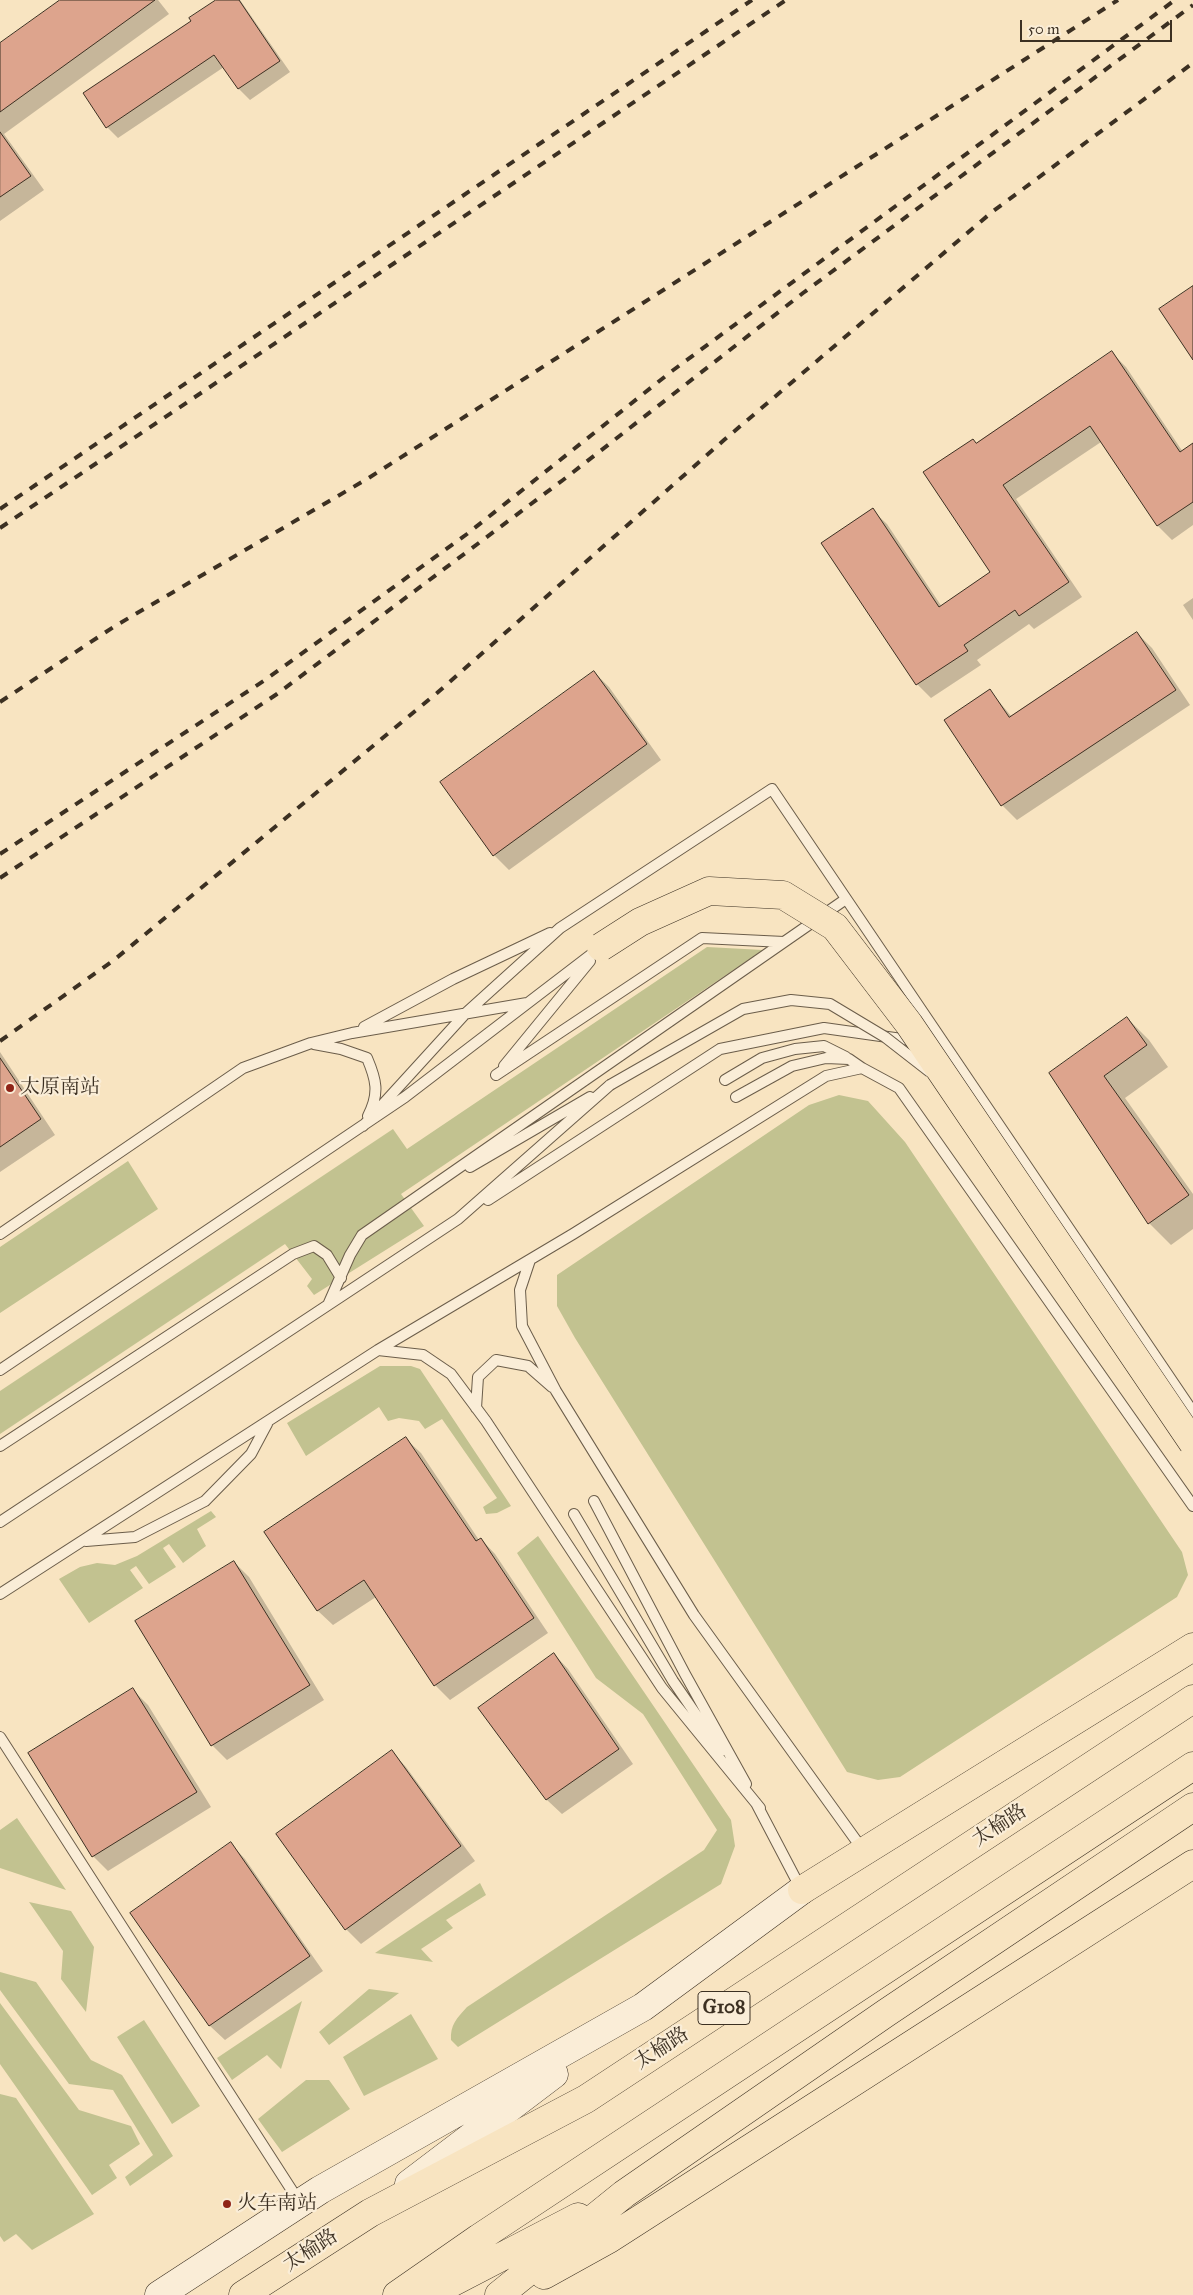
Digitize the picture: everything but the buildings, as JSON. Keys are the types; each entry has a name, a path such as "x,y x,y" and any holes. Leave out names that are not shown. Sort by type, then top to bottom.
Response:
{"highway":[{"path":"601,947 640,922 709,890 784,895 835,927 909,1024 1193,1443"},
{"path":"802,1890 1193,1647"},
{"name":"太榆路","path":"243,2295 370,2213 586,2099 1193,1699"},
{"name":"G108","path":"397,2295 487,2233 1193,1766"},
{"path":"499,2295 624,2194 886,2012 1193,1807"},
{"path":"508,2295 609,2239 1193,1864"},
{"path":"428,2295 624,2194"}],"main road":[{"path":"370,2213 643,2007 802,1890"},
{"path":"159,2295 300,2204 643,2007"}],"lane":[{"path":"352,1033 453,979 560,928 772,789 1193,1412"},
{"path":"327,1306 350,1255 362,1235 846,899"},
{"path":"363,1126 466,1013 560,928"},
{"path":"601,947 496,1075 702,938 784,942"},
{"path":"0,1370 405,1097 601,947"},
{"path":"403,1207 743,1009 791,1000 830,1004 885,1037 955,1091"},
{"path":"0,1234 243,1068 311,1043 352,1033 528,1003"},
{"path":"0,1522 458,1219 720,1049 824,1028 944,1045"},
{"path":"311,1043 341,1049 367,1058 376,1080 373,1107 363,1126"},
{"path":"725,1080 762,1058 795,1049 824,1046 899,1088 1193,1506"},
{"path":"736,1097 792,1066 826,1058 849,1059"},
{"path":"0,1594 85,1541 378,1350 530,1260 826,1076 862,1068"},
{"path":"458,1219 610,1086"},
{"path":"0,1446 293,1254 314,1246 327,1255 341,1278"},
{"path":"530,1260 520,1290 522,1326 556,1391 694,1614 865,1852"},
{"path":"378,1350 423,1355 451,1374 476,1408 662,1688 760,1808"},
{"path":"476,1408 478,1377 496,1360 528,1366 556,1391"},
{"path":"85,1541 136,1537 205,1501 251,1454 268,1421"},
{"path":"594,1500 686,1674 760,1808 802,1890"},
{"path":"574,1514 673,1681 760,1808"},
{"path":"0,1737 300,2204"}],"green space":[{"path":"707,947 763,950 401,1194 424,1226 314,1295 307,1286 312,1279 285,1244 0,1434 0,1391 393,1129 407,1149"},
{"path":"839,1095 868,1101 905,1142 1182,1552 1188,1575 1177,1597 900,1777 878,1780 847,1772 575,1338 557,1306 557,1275 809,1105"},
{"path":"128,1161 158,1209 0,1313 0,1247"},
{"path":"380,1366 411,1366 420,1369 511,1506 497,1513 486,1514 483,1507 497,1498 442,1419 425,1429 419,1421 399,1418 388,1421 379,1407 306,1456 287,1423"},
{"path":"211,1511 216,1517 197,1529 206,1546 183,1563 169,1544 163,1548 176,1567 149,1584 136,1566 130,1570 143,1588 89,1623 59,1579 80,1567 97,1563 115,1565 137,1556"},
{"path":"538,1536 731,1820 735,1846 721,1884 458,2047 451,2040 452,2030 457,2018 467,2007 704,1850 717,1830 643,1714 596,1678 517,1553"},
{"path":"17,1818 66,1890 0,1868 0,1830"},
{"path":"480,1883 486,1895 446,1920 453,1928 421,1949 433,1962 375,1953"},
{"path":"29,1902 71,1911 94,1947 86,2012 61,1979 63,1951"},
{"path":"0,1972 36,1982 91,2060 122,2075 173,2156 130,2186 125,2177 153,2155 113,2090 69,2084 0,1990"},
{"path":"369,1989 399,1993 329,2045 319,2032"},
{"path":"302,2001 281,2069 267,2055 232,2080 217,2058"},
{"path":"0,2003 79,2110 131,2126 140,2144 109,2165 117,2178 92,2195 0,2064"},
{"path":"411,2014 438,2059 364,2096 343,2057"},
{"path":"144,2020 200,2106 172,2124 117,2037"},
{"path":"306,2080 329,2080 350,2109 282,2152 258,2119"},
{"path":"0,2094 16,2098 94,2214 32,2250 16,2234 4,2242 0,2236"}],"railway":[{"path":"0,509 752,0"},
{"path":"0,528 786,0"},
{"path":"0,702 115,626 367,479 1118,0"},
{"path":"0,854 265,680 467,534 672,371 1175,0"},
{"path":"0,878 277,694 563,480 803,293 1193,5"},
{"path":"0,1041 114,960 437,693 724,440 992,212 1193,63"}],"place":[{"name":"太原南站","path":"10,1088"},
{"name":"火车南站","path":"227,2204"}]}
